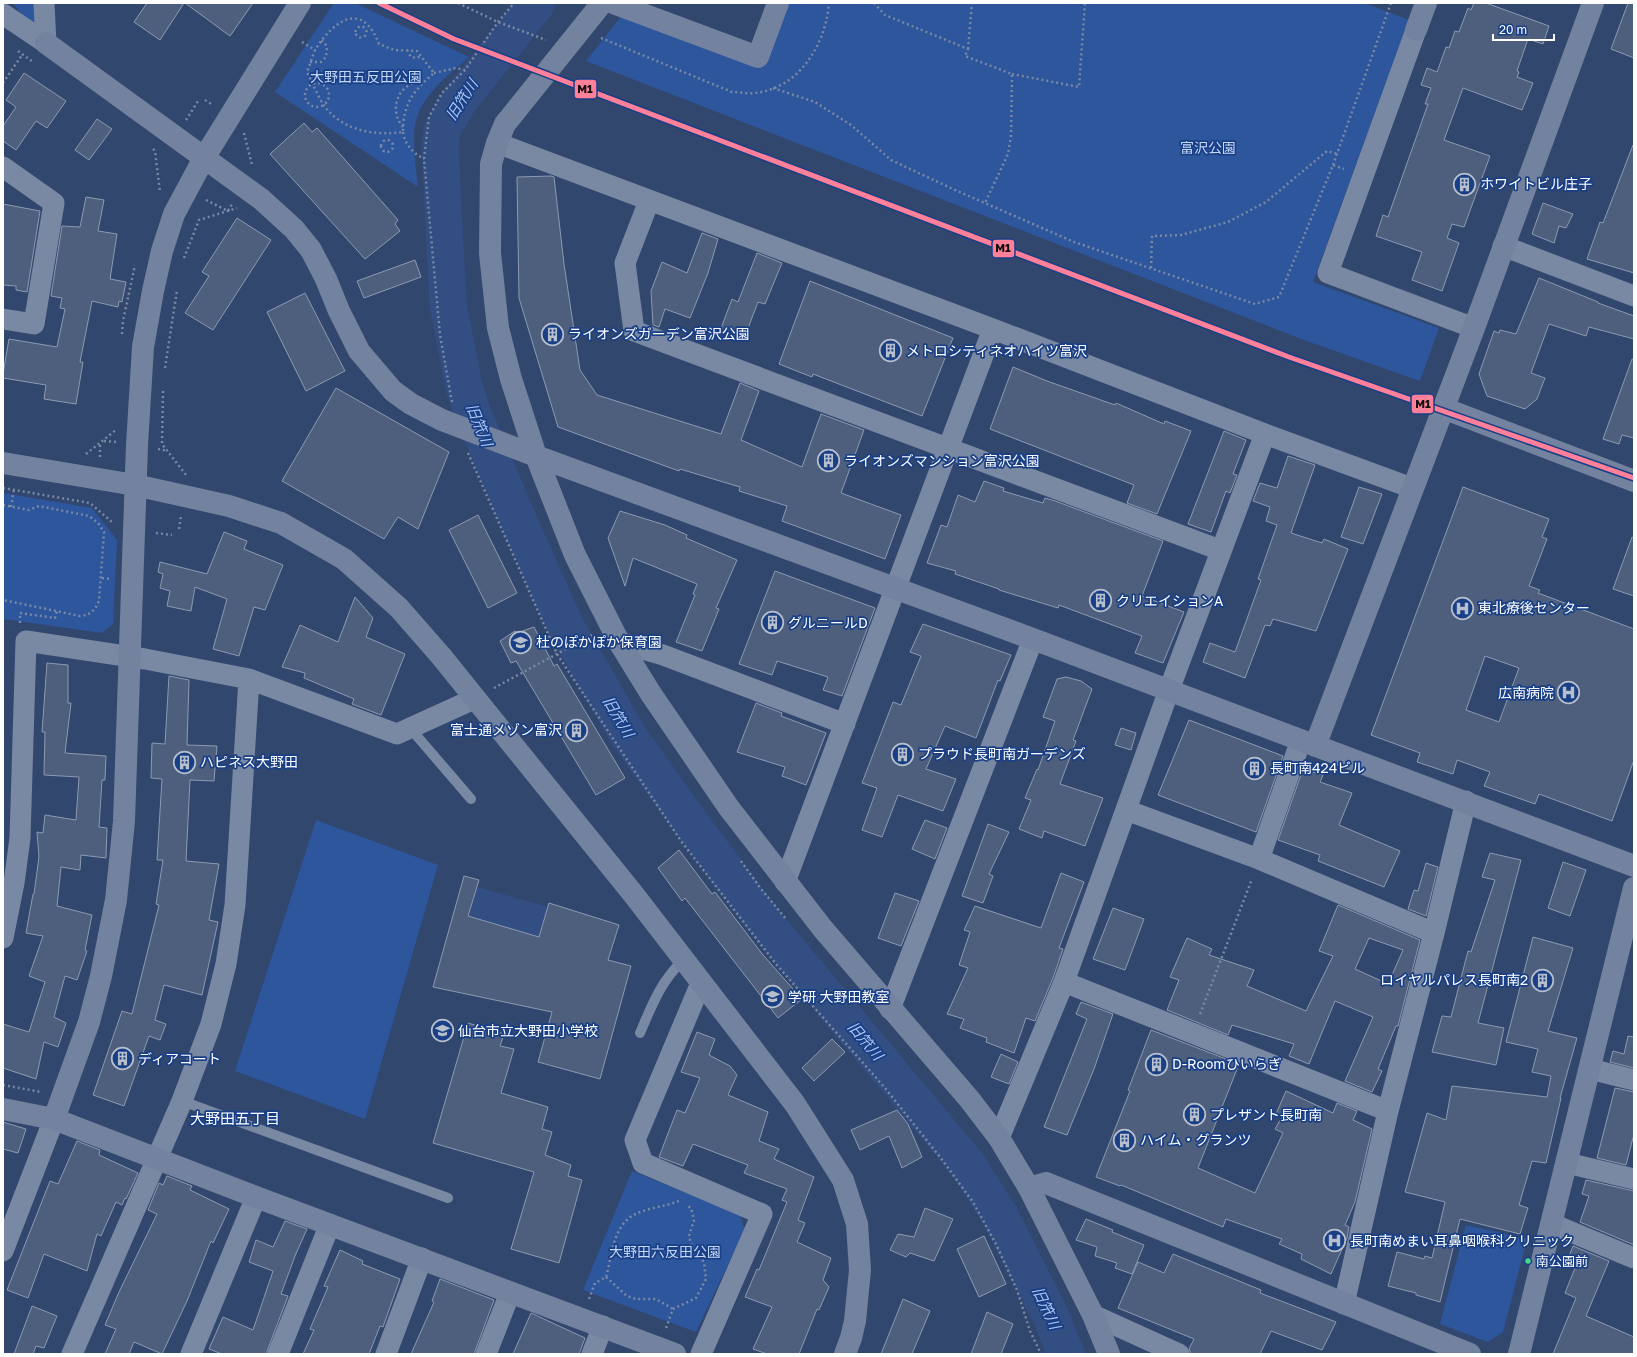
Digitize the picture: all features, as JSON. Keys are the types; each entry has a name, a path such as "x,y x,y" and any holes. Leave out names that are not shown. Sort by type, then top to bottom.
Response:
{"street":[{"path":"44,3 46,43"},
{"path":"3,1252 89,1022 101,976 116,900 124,821 135,485 143,347 152,291 162,251 174,214 204,158 300,3"},
{"path":"602,3 505,124 490,164 490,253 498,328 511,379 536,456 576,555 619,642 651,694 729,808 785,882 890,1009 970,1100 999,1138 1029,1188 1093,1315 1109,1354"},
{"path":"613,3 758,57 778,3"},
{"path":"1426,3 1328,273 1474,328"},
{"path":"1259,860 1412,488 1474,328 1593,3"},
{"path":"3,14 46,43 262,199 294,229 311,250 359,351 393,391 411,404 465,429 536,456 1033,639 1466,801 1634,866"},
{"path":"497,143 993,329 1264,434 1412,488"},
{"path":"3,167 54,203 34,324 3,319"},
{"path":"649,201 625,263 634,331 1220,550"},
{"path":"1503,246 1634,296"},
{"path":"785,882 993,329"},
{"path":"1443,408 1634,481"},
{"path":"999,1138 1064,982 1220,550 1264,434"},
{"path":"3,463 135,485 229,506 282,523 344,559 399,608 440,656 481,695 795,1104 843,1180 857,1224 860,1270 855,1321 845,1354"},
{"path":"890,1009 1033,639"},
{"path":"3,938 14,883 20,838 26,642 130,656 249,679 397,734 481,695"},
{"path":"619,642 663,655 845,724"},
{"path":"72,1354 182,1101 211,1024 227,957 235,905 249,679"},
{"path":"1344,1304 1388,1111 1466,801"},
{"path":"1126,810 1259,860 1434,933"},
{"path":"1519,1354 1590,1069 1628,944 1634,888"},
{"path":"1064,982 1388,1111"},
{"path":"701,983 635,1140 643,1163 762,1214 701,1354"},
{"path":"1590,1069 1634,1080"},
{"path":"3,1109 54,1119 256,1197 675,1354"},
{"path":"1567,1163 1634,1179"},
{"path":"1029,1188 1046,1183 1470,1354"},
{"path":"191,1354 256,1197"},
{"path":"278,1354 330,1224"},
{"path":"1552,1224 1634,1258"},
{"path":"386,1354 422,1258"},
{"path":"486,1354 510,1293"},
{"path":"1093,1315 1179,1354"},
{"path":"592,1354 603,1326"}],"lane":[{"path":"410,728 471,799"},
{"path":"640,1033 658,991 671,972 683,960"},
{"path":"182,1101 448,1198"}],"path":[{"path":"458,3 498,22 544,39"},
{"path":"453,410 440,335 424,159 429,117 442,93 465,70 498,22 514,3"},
{"path":"874,3 885,15 968,49"},
{"path":"972,3 968,49 965,56 1012,74 1079,87 1085,3"},
{"path":"773,88 815,102 851,125 891,160 986,203 1074,242 1255,304 1279,297 1333,165 1391,3"},
{"path":"403,132 387,134 368,132 353,128 338,120 324,104 307,72 315,50 321,40 336,24 355,19 364,20 375,34 379,44 385,48 417,50 434,73"},
{"path":"364,27 366,22"},
{"path":"364,27 367,31 366,35 363,37 358,36 356,31 357,28 364,27"},
{"path":"310,62 321,62 326,57 328,49 321,40"},
{"path":"302,42 315,50"},
{"path":"16,50 39,66"},
{"path":"407,50 411,57 416,58 421,56"},
{"path":"3,83 22,55"},
{"path":"424,159 415,154 405,140 403,127 406,105 422,82 434,73 456,68 465,70"},
{"path":"986,203 1008,154 1011,136 1012,74"},
{"path":"403,127 396,115 395,106 397,98 409,85 422,82"},
{"path":"313,84 320,84 328,91 328,98 324,104 316,107 306,100 305,92 313,84"},
{"path":"386,140 390,141 393,146 391,151 383,151 380,146 386,140 387,134"},
{"path":"149,146 155,150 161,189 158,196"},
{"path":"1151,268 1152,236 1181,235 1228,222 1266,202 1327,151 1337,154"},
{"path":"1333,165 1362,177"},
{"path":"183,260 199,220 243,206"},
{"path":"122,336 123,321 136,260"},
{"path":"165,369 179,282"},
{"path":"164,383 162,444 187,474 180,529"},
{"path":"80,453 88,454 118,429"},
{"path":"468,452 557,654 685,847 776,964 885,1088 940,1157 973,1202 996,1244 1017,1290 1030,1331 1040,1354"},
{"path":"3,488 90,503 119,529 134,532 172,535"},
{"path":"11,507 14,490"},
{"path":"3,505 29,510 39,506 89,516 98,523 104,532 100,601 96,608 88,615 80,616 3,600"},
{"path":"20,624 20,614 55,618 57,610"},
{"path":"481,695 587,638"},
{"path":"1193,1033 1259,860"},
{"path":"589,1299 595,1283 606,1277 616,1236 624,1224 632,1216 680,1200 691,1208 694,1220 689,1236 692,1247 704,1262 706,1279 696,1298 673,1308 666,1328"},
{"path":"606,1277 627,1296 636,1299 656,1299 673,1308"}],"green space":[{"path":"13,3 34,3 39,27 33,30"},
{"name":"大野田五反田公園","path":"334,3 355,3 469,57 440,83 424,102 419,113 415,125 414,138 418,187 275,92"},
{"name":"富沢公園","path":"786,3 1365,3 1409,20 1313,282 1439,328 1420,381 1304,340 586,61 623,14 762,66"},
{"path":"3,493 92,508 117,540 113,624 102,633 3,619"},
{"path":"316,820 438,865 365,1119 235,1071"},
{"name":"大野田六反田公園","path":"632,1171 740,1215 745,1229 696,1332 583,1290"},
{"path":"1466,1225 1527,1239 1503,1332 1488,1342 1440,1324"}],"shaded area":[{"path":"477,887 548,907 539,937 468,916"}],"building":[{"path":"147,3 184,3 160,40 134,22"},
{"path":"185,3 253,3 230,36"},
{"path":"1474,3 1486,3 1549,26 1543,44 1528,39 1517,71 1519,72 1517,77 1533,83 1522,110 1463,88 1444,140 1490,156 1464,227 1452,224 1447,238 1459,243 1442,291 1412,280 1422,252 1376,236 1383,215 1388,217 1428,104 1425,104 1431,88 1421,85 1427,68 1437,72 1446,47 1449,48 1455,31 1459,32 1468,8 1471,10"},
{"path":"1628,3 1634,3 1634,58 1611,49"},
{"path":"24,73 66,101 47,128 36,121 16,150 3,141 3,126 16,107 6,100"},
{"path":"97,119 112,129 89,160 75,150"},
{"path":"304,123 312,132 317,128 398,220 395,224 400,231 365,259 270,154"},
{"path":"1633,145 1634,273 1587,259 1600,222 1603,223"},
{"path":"517,177 554,177 564,264 580,370 597,395 721,434 740,383 759,391 741,440 802,467 821,414 864,430 841,493 901,515 885,559 782,521 787,506 739,491 740,487 680,469 679,471 558,427 519,298"},
{"path":"86,197 104,200 98,231 117,234 110,279 126,282 122,302 119,301 118,307 92,301 80,362 83,362 76,404 44,399 46,385 3,378 3,374 9,339 57,347 65,309 60,308 62,298 51,296 62,226 80,227"},
{"path":"1543,203 1573,214 1566,228 1559,226 1554,243 1532,234"},
{"path":"3,204 40,211 27,292 16,290 16,286 3,285"},
{"path":"237,218 271,240 213,330 185,313 209,276 202,272"},
{"path":"702,233 718,239 708,273 690,318 665,309 659,327 653,325 651,291 662,262 687,273"},
{"path":"757,253 782,263 765,304 758,302 744,339 720,331 732,299 738,302"},
{"path":"415,260 421,277 364,298 357,281"},
{"path":"1539,278 1598,303 1634,316 1634,339 1589,327 1586,336 1549,324 1531,373 1545,378 1537,399 1525,409 1487,396 1479,374 1494,331 1499,333 1500,330 1516,334"},
{"name":"メトロシティネオハイツ富沢","path":"810,281 953,338 922,416 813,374 812,377 779,364"},
{"path":"305,293 345,371 306,391 267,312"},
{"path":"1632,359 1634,360 1634,438 1622,435 1619,444 1603,439"},
{"path":"1013,367 1047,381 1115,405 1116,403 1164,424 1165,421 1191,431 1157,514 1127,503 1134,485 990,429"},
{"path":"336,388 449,452 418,529 398,517 384,539 282,481"},
{"path":"1224,431 1246,440 1233,474 1237,475 1230,493 1226,491 1211,532 1188,524"},
{"path":"1288,456 1315,465 1291,533 1322,543 1324,539 1348,549 1316,631 1273,619 1270,626 1265,625 1245,678 1203,662 1210,643 1235,652 1261,580 1258,579 1277,525 1266,521 1270,507 1253,501 1260,483 1277,488"},
{"path":"984,481 1004,488 1003,491 1043,503 1045,498 1055,501 1163,541 1142,596 1184,612 1163,663 1135,653 1142,636 1059,605 1058,608 999,590 955,574 956,571 927,563 941,525 947,527 958,495 975,502"},
{"path":"1359,487 1382,494 1363,544 1341,537"},
{"path":"1463,487 1549,519 1542,537 1547,539 1529,586 1540,590 1538,593 1634,629 1634,760 1612,821 1539,794 1535,804 1484,786 1490,772 1457,760 1453,774 1417,762 1420,753 1371,735","holes":["1485,656 1519,668 1499,722 1466,710"]},
{"path":"620,511 665,525 687,535 686,538 737,560 716,608 719,609 702,651 676,642 695,595 693,594 697,584 633,558 625,586 608,538"},
{"path":"478,515 517,593 488,608 449,530"},
{"path":"224,532 247,541 244,549 283,565 265,610 254,607 239,656 213,649 227,599 195,587 191,611 167,606 170,591 160,588 163,574 158,572 160,562 207,574"},
{"path":"1632,537 1634,538 1634,596 1613,589"},
{"path":"775,571 875,608 842,696 823,690 828,677 777,661 772,675 739,664"},
{"path":"355,597 373,618 366,637 405,654 381,715 352,704 354,699 304,678 305,673 282,667 300,625 338,642"},
{"path":"923,624 1011,655 1000,681 998,680 976,738 945,726 926,769 956,779 943,811 898,795 882,837 862,830 877,788 862,783 893,702 901,705 921,656 910,652"},
{"name":"富士通メゾン富沢","path":"534,627 554,666 557,664 625,778 596,795 516,661 511,663 500,641 515,631 517,633"},
{"path":"47,663 68,665 68,703 71,703 65,753 106,756 105,780 102,780 99,827 107,828 106,858 81,855 80,870 61,867 57,906 92,915 85,950 87,951 77,980 65,976 54,1017 66,1023 58,1047 44,1042 36,1079 3,1068 3,1024 29,1032 45,982 29,976 43,936 26,933 34,894 39,857 37,832 43,833 45,815 76,820 79,777 44,775 45,732 42,732"},
{"path":"169,676 189,680 187,745 217,746 214,781 190,780 186,861 219,864 209,920 218,922 202,995 164,985 155,1020 166,1024 160,1040 149,1036 124,1106 93,1095 122,1011 132,1014 159,905 156,904 163,860 157,860 162,779 151,778 152,743 165,744"},
{"path":"1066,677 1081,681 1092,689 1073,740 1076,741 1060,784 1103,798 1085,846 1044,831 1042,838 1019,829 1031,800 1025,798 1037,769 1038,770 1055,721 1043,717 1057,679"},
{"path":"756,703 782,713 781,716 826,733 806,785 782,776 785,767 737,752"},
{"name":"長町南424ビル","path":"1189,720 1283,756 1256,832 1158,795"},
{"path":"1121,728 1136,733 1131,750 1115,745"},
{"path":"1303,769 1323,775 1320,782 1352,793 1339,825 1400,851 1384,887 1318,861 1320,855 1278,840"},
{"path":"925,820 947,828 935,859 912,849"},
{"path":"988,824 1009,832 989,874 993,876 983,903 962,896"},
{"path":"679,850 712,894 715,892 763,955 802,999 778,1018 685,898 682,901 658,868"},
{"path":"1490,853 1521,860 1478,1023 1504,1028 1496,1065 1432,1052 1442,1016 1451,1017 1468,951 1471,952 1495,880 1482,877"},
{"path":"1563,862 1586,870 1570,916 1548,908"},
{"path":"1426,863 1438,867 1426,916 1408,909 1414,890 1418,891"},
{"path":"1061,873 1084,882 1059,948 1063,949 1053,978 1035,1021 1026,1018 1014,1053 986,1042 987,1038 960,1028 964,1019 947,1014 968,968 959,965 970,932 964,930 975,906 1041,928"},
{"path":"464,876 479,880 468,916 539,937 549,903 619,925 608,960 631,966 600,1079 538,1062 552,1012 433,987"},
{"path":"895,893 919,901 901,946 878,938"},
{"path":"1338,905 1420,940 1398,1026 1396,1026 1378,1069 1382,1071 1372,1092 1345,1081 1373,1017 1335,1001 1309,1064 1289,1056 1294,1044 1232,1025 1228,1035 1167,1010 1179,980 1170,977 1187,938 1212,949 1209,955 1254,970 1247,986 1306,1011 1333,956 1319,951","holes":["1369,938 1403,950 1388,984 1355,969"]},
{"path":"1113,908 1144,919 1125,970 1093,959"},
{"path":"1533,937 1573,948 1548,1031 1577,1038 1560,1098 1546,1163 1532,1161 1519,1205 1528,1208 1520,1234 1460,1219 1440,1302 1416,1295 1416,1293 1388,1286 1397,1252 1424,1259 1425,1256 1432,1258 1445,1202 1405,1192 1427,1113 1446,1120 1452,1086 1547,1097 1551,1076 1532,1072 1538,1049 1506,1042"},
{"path":"1081,1002 1113,1014 1094,1069 1067,1135 1044,1127 1087,1019 1076,1014"},
{"path":"468,1023 504,1034 500,1046 514,1049 501,1093 548,1107 542,1129 552,1132 545,1155 571,1165 568,1176 582,1180 559,1263 511,1249 534,1172 433,1143"},
{"path":"1151,1030 1239,1064 1198,1168 1255,1193 1283,1133 1275,1129 1282,1117 1276,1114 1286,1091 1333,1113 1337,1103 1357,1111 1353,1120 1372,1129 1355,1202 1345,1225 1349,1227 1347,1238 1331,1274 1301,1259 1302,1254 1279,1244 1282,1239 1226,1219 1223,1227 1121,1185 1120,1186 1096,1177 1130,1091 1128,1090"},
{"path":"697,1032 715,1039 709,1055 730,1066 737,1075 728,1095 768,1112 759,1141 779,1149 774,1159 814,1177 798,1220 805,1223 797,1242 831,1258 823,1280 829,1287 819,1310 817,1309 799,1354 767,1354 753,1349 772,1307 745,1297 757,1269 759,1270 787,1202 782,1200 787,1189 744,1173 748,1165 693,1144 683,1166 659,1157 677,1110 685,1113 700,1078 681,1072"},
{"path":"1628,1036 1634,1037 1634,1068 1610,1062 1613,1051 1624,1054"},
{"path":"832,1039 845,1052 814,1081 802,1068"},
{"path":"1001,1054 1018,1062 1009,1084 991,1077"},
{"path":"1615,1088 1634,1092 1634,1134 1626,1165 1597,1158"},
{"path":"897,1110 908,1124 922,1157 902,1168 889,1136 860,1150 851,1130"},
{"path":"3,1122 26,1129 18,1153 3,1149"},
{"path":"77,1141 100,1150 99,1155 138,1173 126,1199 125,1198 122,1205 116,1202 101,1236 97,1234 87,1271 44,1254 28,1298 7,1290 50,1181 58,1184"},
{"path":"167,1176 192,1186 190,1190 229,1209 213,1243 211,1241 187,1301 162,1354 134,1342 129,1354 105,1354 116,1329 105,1325 119,1292 157,1214 148,1210 159,1183 163,1185"},
{"path":"1586,1180 1634,1191 1634,1245 1580,1222 1589,1196 1582,1194"},
{"path":"925,1208 953,1219 934,1261 910,1253 906,1257 890,1250 898,1234 914,1237"},
{"path":"1086,1219 1113,1230 1112,1232 1144,1245 1132,1274 1115,1268 1117,1263 1095,1256 1097,1247 1076,1240"},
{"path":"285,1221 307,1229 281,1294 288,1296 266,1354 222,1354 209,1349 223,1317 253,1330 273,1271 249,1262 256,1240 273,1247"},
{"path":"984,1236 1006,1284 979,1297 957,1249"},
{"path":"1573,1246 1609,1261 1586,1316 1634,1337 1634,1354 1553,1354 1576,1298 1565,1293 1575,1268 1566,1264"},
{"path":"340,1250 363,1261 362,1264 400,1279 383,1327 380,1326 369,1354 303,1354 314,1330 310,1329 328,1287 324,1286"},
{"path":"1173,1254 1261,1290 1260,1293 1336,1322 1322,1350 1271,1331 1260,1354 1191,1354 1189,1349 1194,1339 1118,1308 1138,1262 1164,1273"},
{"path":"440,1279 494,1300 474,1354 411,1354 434,1302 432,1301"},
{"path":"903,1299 930,1311 912,1354 881,1354"},
{"path":"32,1306 57,1316 44,1348 36,1346 33,1354 14,1354"},
{"path":"987,1312 1013,1324 1001,1354 971,1354"},
{"path":"531,1313 585,1338 579,1354 513,1354"}],"waterway":[{"name":"旧笊川","path":"537,3 459,101 442,130 440,146 448,304 464,386 472,411 566,627 628,735 689,821 768,926 967,1164 1000,1216 1052,1319 1066,1354"}],"transit line":[{"name":"M1","path":"379,3 454,39 1289,357 1634,478"}],"place":[{"name":"ホワイトビル庄子","path":"1464,184"},
{"name":"ライオンズガーデン富沢公園","path":"552,334"},
{"name":"メトロシティネオハイツ富沢","path":"890,351"},
{"name":"ライオンズマンション富沢公園","path":"829,461"},
{"name":"クリエイションA","path":"1100,601"},
{"name":"東北療後センター","path":"1462,608"},
{"name":"グルニールD","path":"773,623"},
{"name":"杜のぽかぽか保育園","path":"520,642"},
{"name":"広南病院","path":"1569,693"},
{"name":"富士通メゾン富沢","path":"577,730"},
{"name":"プラウド長町南ガーデンズ","path":"903,754"},
{"name":"ハピネス大野田","path":"184,762"},
{"name":"長町南424ビル","path":"1254,768"},
{"name":"ロイヤルパレス長町南2","path":"1543,980"},
{"name":"学研 大野田教室","path":"773,997"},
{"name":"仙台市立大野田小学校","path":"443,1031"},
{"name":"ディアコート","path":"123,1059"},
{"name":"D-Roomひいらぎ","path":"1156,1064"},
{"name":"プレザント長町南","path":"1195,1115"},
{"name":"ハイム・グランツ","path":"1125,1140"},
{"name":"長町南めまい耳鼻咽喉科クリニック","path":"1334,1241"},
{"name":"南公園前","path":"1528,1261"}],"district":[{"name":"大野田五丁目","path":"235,1119"}]}
